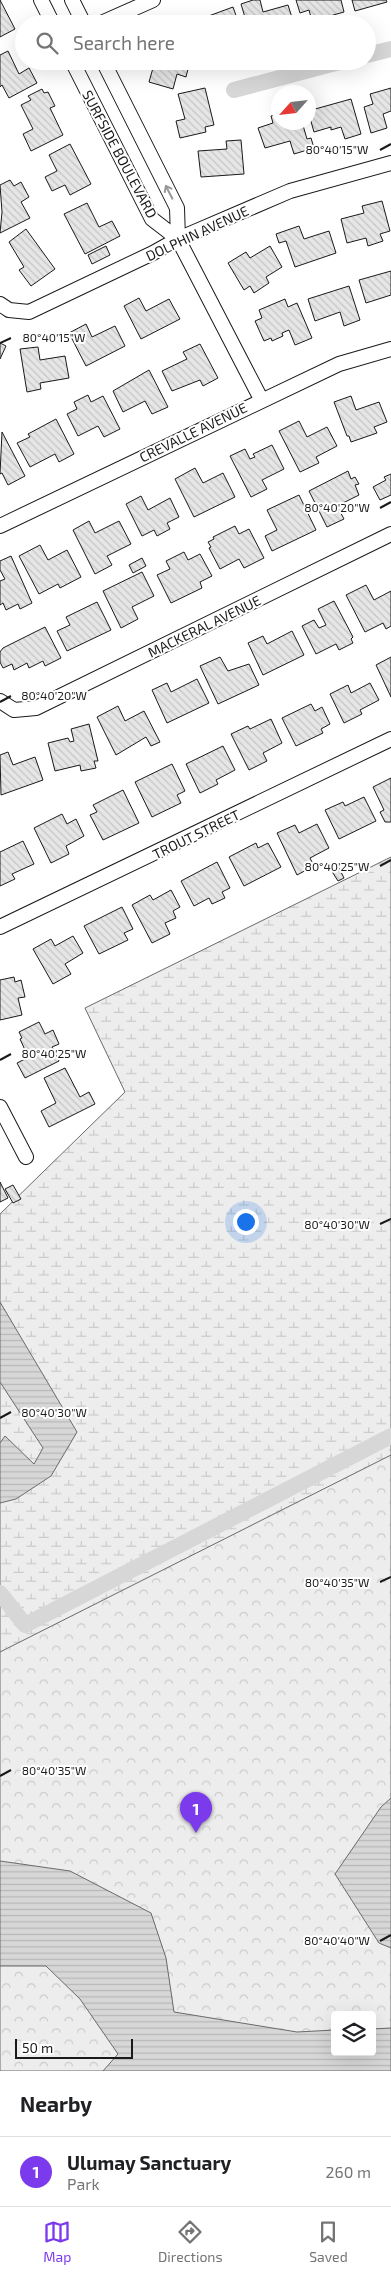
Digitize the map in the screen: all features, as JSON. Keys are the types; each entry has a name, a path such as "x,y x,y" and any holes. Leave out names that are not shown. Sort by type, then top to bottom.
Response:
{"street":[{"path":"41,0 48,15"},
{"path":"72,0 80,15"},
{"path":"120,15 154,0"},
{"name":"SURFSIDE BOULEVARD","path":"77,70 152,219 178,239 261,399"},
{"name":"SURFSIDE BOULEVARD","path":"108,70 177,208 178,239"},
{"name":"DOLPHIN AVENUE","path":"4,307 29,312 153,254 178,239 290,191 391,163"},
{"name":"CREVALLE AVENUE","path":"0,526 261,399 339,364 391,349"},
{"name":"MACKERAL AVENUE","path":"0,701 14,710 36,708 391,534"},
{"name":"TROUT STREET","path":"0,927 391,739"},
{"path":"2,1114 26,1157"}],"green space":[{"path":"391,857 391,2071 0,2071 0,1214 125,1092 85,1008"},
{"path":"391,1455 391,2071 0,2071 0,1652"}],"shaded area":[{"path":"0,1302 77,1432 51,1476 16,1499 0,1503 0,1443 5,1436 34,1464 43,1448 0,1382"},
{"path":"391,1798 391,1948 379,1943 335,1874 381,1807"},
{"path":"0,1861 70,1871 151,1913 166,1958 174,2012 297,2032 331,2030 331,2056 376,2056 376,2029 391,2028 391,2071 103,2071 118,2054 80,1999 46,1966 0,1966"}],"building":[{"path":"0,0 15,29 0,37"},
{"path":"260,0 263,12 288,5 291,15 244,15 241,4"},
{"path":"296,0 341,0 344,12 333,15 310,15 309,10 300,13"},
{"path":"352,0 386,0 387,2 355,11"},
{"path":"233,7 236,15 211,15"},
{"path":"8,51 15,66 15,70 19,74 30,70 37,83 9,98 2,85 0,87 0,55"},
{"path":"152,70 188,70 186,77 177,74 173,89 149,82"},
{"path":"205,88 214,125 205,127 206,132 180,138 176,121 185,119 178,94"},
{"path":"391,88 391,111 383,114 387,128 371,133 364,107 373,104 370,94"},
{"path":"42,89 44,93 48,92 55,106 50,108 63,135 31,151 23,134 33,129 21,105 31,100 28,96"},
{"path":"351,99 361,134 345,139 341,127 331,130 331,127 314,132 313,130 316,130 316,109"},
{"path":"271,124 271,130 304,130 307,139 311,138 314,148 294,154 290,141 265,148 258,128"},
{"path":"241,140 244,174 201,177 198,151 227,149 226,141"},
{"path":"70,144 91,184 70,195 65,185 52,191 45,177 57,171 49,155"},
{"path":"10,180 14,186 21,182 29,197 21,202 30,218 0,233 2,212 0,185"},
{"path":"382,201 390,231 380,234 383,241 368,246 366,238 347,243 341,219 364,213 362,206"},
{"path":"87,203 99,227 112,221 120,236 85,254 64,214"},
{"path":"299,226 304,239 329,231 336,253 295,267 286,241 279,243 276,234"},
{"path":"26,229 55,269 31,286 19,270 24,267 9,242"},
{"path":"106,246 110,255 92,264 88,255"},
{"path":"270,246 282,267 266,277 269,283 254,293 250,286 244,290 228,263 246,252 250,258"},
{"path":"391,271 391,295 366,303 359,280"},
{"path":"349,286 360,320 344,326 340,312 315,321 308,299"},
{"path":"139,298 146,311 169,299 180,319 141,339 124,306"},
{"path":"285,299 288,307 297,303 312,338 295,345 289,330 282,333 283,336 272,341 271,338 264,341 255,321 262,318 259,310"},
{"path":"86,324 92,337 115,326 125,346 86,366 69,333"},
{"path":"0,343 6,346 0,359"},
{"path":"200,344 218,378 203,386 200,380 172,391 162,371 187,359 183,352"},
{"path":"38,347 40,360 65,356 69,378 40,383 41,389 27,392 20,349"},
{"path":"149,370 168,407 152,414 145,401 123,412 113,391"},
{"path":"88,395 91,402 103,396 120,429 104,437 98,426 78,436 67,414 77,409 74,402"},
{"path":"351,396 356,410 379,402 387,422 374,427 377,433 351,442 334,402"},
{"path":"56,419 74,454 59,462 55,454 30,467 17,443 30,437 28,434"},
{"path":"299,421 307,437 327,427 337,446 316,457 319,463 300,472 279,431"},
{"path":"2,432 25,476 8,485 2,473 0,474"},
{"path":"272,445 284,469 262,480 267,489 251,497 230,456 245,449 250,459 255,457 253,454"},
{"path":"195,468 203,483 223,473 235,497 194,517 175,479"},
{"path":"348,471 351,479 355,477 359,484 355,485 359,495 337,506 344,519 327,527 309,491"},
{"path":"391,474 391,495 380,500 373,487 386,480 384,477"},
{"path":"299,495 316,530 272,551 265,536 277,530 267,510"},
{"path":"141,496 148,510 170,498 179,517 167,523 170,529 157,536 154,530 142,536 126,504"},
{"path":"89,521 95,533 119,521 131,544 107,556 112,565 95,574 73,530"},
{"path":"235,526 239,534 249,529 264,558 244,568 239,559 220,569 209,548 211,547 208,542 214,539 213,537"},
{"path":"40,545 48,560 67,550 81,577 60,588 58,584 39,594 19,556"},
{"path":"184,552 188,560 200,554 212,576 200,582 202,588 171,603 157,575 170,569 166,561"},
{"path":"11,556 32,603 20,609 18,604 6,610 3,603 0,605 0,581 5,579 0,570 0,561"},
{"path":"142,558 146,566 133,573 129,565"},
{"path":"142,572 154,596 132,607 138,619 121,628 103,591"},
{"path":"366,585 374,600 391,591 391,626 386,629 383,623 365,632 346,595"},
{"path":"334,601 353,637 351,639 353,643 339,650 336,644 316,654 302,626 314,620 319,628 326,625 318,609"},
{"path":"97,602 111,630 67,651 57,631 70,625 66,617"},
{"path":"45,627 61,658 45,666 43,661 29,668 27,663 14,670 12,664 3,668 0,662 0,652 3,648"},
{"path":"292,631 304,655 263,675 248,643 263,636 267,644"},
{"path":"220,657 228,671 249,664 259,685 218,704 200,666"},
{"path":"391,657 391,697 376,665"},
{"path":"197,679 209,703 167,723 152,690 167,683 171,692"},
{"path":"370,683 379,700 360,710 362,714 344,723 330,694 348,685 351,693"},
{"path":"311,704 315,711 322,707 330,724 321,729 323,733 296,746 282,718"},
{"path":"118,706 125,721 144,711 160,742 151,746 146,737 116,755 97,717"},
{"path":"271,719 282,743 263,753 267,761 249,770 231,734 248,726 250,729"},
{"path":"89,724 98,761 94,761 96,768 81,771 80,765 55,771 48,743 68,738 70,742 74,741 71,729"},
{"path":"223,746 235,770 216,780 218,784 200,793 186,764"},
{"path":"8,752 13,765 35,757 43,780 1,795 0,755"},
{"path":"172,764 185,791 177,795 181,803 152,817 135,782"},
{"path":"391,778 391,822 385,822 380,812 384,810 373,787"},
{"path":"123,790 139,823 103,840 90,815 97,812 93,805"},
{"path":"364,797 376,821 339,839 325,810 343,802 345,806"},
{"path":"62,814 67,824 76,819 84,836 66,846 69,854 51,863 34,828"},
{"path":"317,824 329,848 310,858 314,866 297,875 277,833 295,825 299,833"},
{"path":"23,841 34,864 12,874 15,879 0,886 0,852"},
{"path":"256,843 258,848 268,843 281,867 244,886 229,857"},
{"path":"217,862 230,888 222,892 225,898 212,904 209,898 194,906 181,881"},
{"path":"338,866 344,878 338,881 331,870"},
{"path":"171,890 180,907 173,911 176,918 165,923 170,934 152,943 132,905 150,895 153,900"},
{"path":"122,907 133,929 124,933 128,940 99,954 84,926"},
{"path":"73,936 83,953 65,964 71,974 53,984 33,949 51,939 55,946"},
{"path":"14,977 15,982 21,980 25,997 18,998 22,1015 0,1020 0,980"},
{"path":"39,1022 45,1034 53,1030 59,1044 52,1047 59,1061 25,1078 17,1063 31,1056 28,1049 25,1050 19,1032"},
{"path":"65,1068 80,1097 89,1092 95,1104 49,1127 41,1111 56,1103 44,1078"},
{"path":"0,1182 8,1198 0,1202"},
{"path":"13,1185 21,1199 13,1203 5,1189"}],"waterway":[{"path":"376,53 391,49"},
{"path":"234,90 309,70"},
{"path":"0,1593 25,1625 391,1436"}],"place":[{"name":"Ulumay Sanctuary","path":"196,1833"}]}
